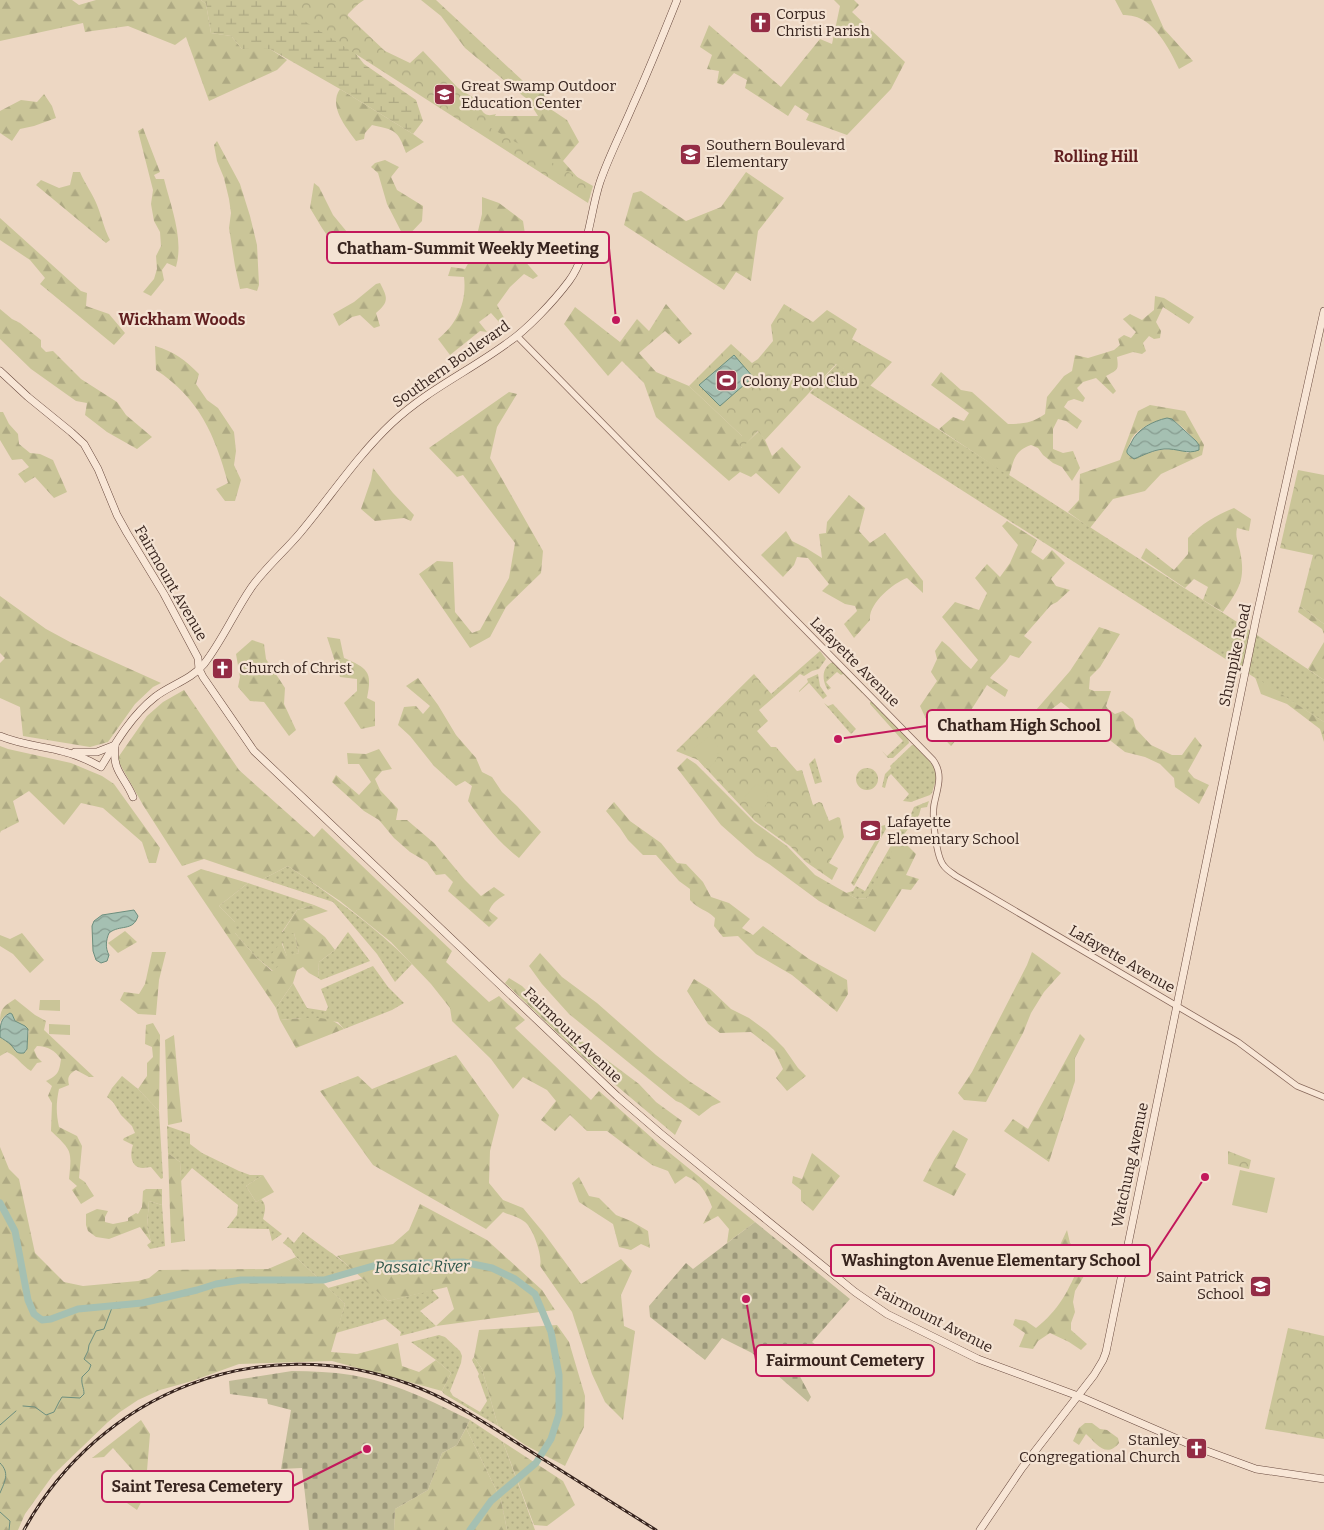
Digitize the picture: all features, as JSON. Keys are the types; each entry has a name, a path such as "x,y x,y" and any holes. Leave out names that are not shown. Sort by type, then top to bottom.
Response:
{"main road":[{"name":"Southern Boulevard","path":"65,752 86,759 101,768 134,717 152,699 200,669 258,578 299,534 360,456 416,402 517,336 568,282 577,267 594,201 605,168 677,0"},
{"name":"Shunpike Road","path":"1177,1005 1258,611 1324,311"},
{"name":"Fairmount Avenue","path":"0,371 84,444 98,469 127,534 164,594 198,658 203,677 254,751 617,1096 660,1133 855,1292 887,1314 983,1361 1078,1396 1165,1435 1245,1466 1324,1479"},
{"path":"0,736 23,744 65,752 97,752 115,744 115,764 133,797"},
{"name":"Watchung Avenue","path":"980,1530 1022,1468 1100,1365 1106,1352 1177,1005"}],"street":[{"name":"Lafayette Avenue","path":"517,336 848,671 933,760 938,767 939,776 933,821 940,857 944,867 956,876 1238,1042 1297,1086 1324,1097"}],"green space":[{"path":"0,0 72,0 79,5 96,0 201,0 206,4 211,33 231,36 242,49 270,49 287,60 277,70 209,101 186,37 175,45 128,26 85,32 83,23 0,41"},
{"path":"201,0 364,0 348,11 344,39 364,64 416,100 423,121 413,134 270,49 242,49 231,36 211,33 206,4"},
{"name":"Great Swamp Outdoor Education Center","path":"288,0 362,0 347,15 385,51 410,63 423,51 458,88 482,103 481,109 484,113 489,115 496,114 489,127 593,186 588,203 298,17"},
{"path":"421,0 436,0 523,81 543,90 549,108 567,120 579,142 563,161 585,186 478,127 476,116 538,116 528,100 465,48 441,16"},
{"path":"834,0 854,0 859,5 852,12 905,62 891,89 847,135 806,120 809,114 795,105 788,116 745,88 747,80 734,73 723,85 717,83 719,71 707,69 712,55 700,47 709,25 781,87 820,39 832,44 840,6"},
{"path":"1115,0 1151,0 1164,29 1193,61 1179,69 1168,47 1152,27 1137,17 1123,15"},
{"path":"340,89 424,142 406,153 401,140 395,132 372,125 365,133 364,139 356,141 343,123 337,109 336,102"},
{"path":"44,94 52,106 56,118 20,129 12,141 0,133 0,111 21,100 37,102"},
{"path":"143,128 160,172 154,175 156,179 164,179 178,234 176,267 167,263 162,270 164,280 151,296 143,292 154,279 157,269 156,256 161,246 160,232 154,221 151,204 153,190 138,131"},
{"path":"217,141 240,184 250,216 257,245 259,285 257,291 247,288 240,289 229,228 231,213 229,199 214,145"},
{"path":"385,160 399,167 391,177 397,190 423,206 422,221 405,239 387,204 378,173 371,167 375,163"},
{"path":"73,172 80,172 95,201 110,240 106,243 36,185 41,180 59,188 70,185"},
{"path":"746,172 784,198 758,231 751,281 736,272 724,290 624,225 633,193 641,191 686,221 721,207"},
{"path":"314,183 319,187 333,215 352,238 336,248 310,208"},
{"path":"482,197 499,203 523,221 525,234 522,258 538,276 533,279 524,274 510,287 497,305 508,325 499,322 491,313 479,322 487,332 480,331 450,355 438,339 451,326 459,312 465,286 464,277 448,276 451,267 465,269 477,248 482,214"},
{"path":"0,218 81,291 87,293 86,306 109,314 125,333 114,345 40,284 45,278 30,260 0,240"},
{"path":"380,283 385,292 386,300 376,313 380,326 374,328 360,315 352,317 339,326 333,314 354,302 376,284"},
{"path":"1155,296 1164,298 1194,317 1189,324 1163,307 1156,322 1161,331 1160,338 1154,339 1149,336 1143,343 1146,351 1142,354 1133,352 1117,357 1118,365 1116,370 1106,376 1116,391 1113,394 1096,378 1083,382 1077,388 1085,398 1083,402 1074,399 1068,401 1064,407 1082,421 1077,429 1066,421 1058,419 1053,429 1053,449 1063,453 1073,451 1080,468 1072,481 1062,467 1053,463 1038,448 1031,445 1018,453 1009,476 939,429 953,417 964,421 969,413 931,385 941,372 961,390 972,392 1008,424 1032,421 1045,414 1047,397 1064,376 1072,371 1075,355 1088,358 1114,350 1120,345 1118,339 1124,335 1131,338 1136,332 1123,319 1130,314 1142,320 1154,310"},
{"path":"666,304 692,334 679,344 665,331 639,353 656,372 689,386 742,436 741,448 759,431 772,456 782,447 801,467 779,494 756,473 751,477 740,472 729,481 656,417 644,383 622,361 608,376 564,324 575,307 620,342 637,319 649,331"},
{"path":"784,304 813,322 827,310 857,329 852,339 892,362 870,386 836,364 765,440 758,431 742,448 736,442 742,436 689,386 731,344 752,363 758,359 773,341 771,325"},
{"path":"0,309 41,340 41,347 46,352 53,351 81,379 117,402 126,415 152,437 137,449 107,432 85,415 87,403 76,401 31,369 0,339"},
{"path":"155,346 179,357 199,374 196,384 207,400 218,408 234,432 236,451 234,465 241,480 235,501 225,501 216,489 228,483 211,434 194,405 184,393 156,370"},
{"path":"837,364 1324,680 1324,722 810,393"},
{"path":"509,392 517,394 497,427 490,458 543,551 541,573 506,607 490,637 470,648 419,574 437,561 453,562 455,612 472,633 480,630 509,578 515,543 463,475 457,477 429,448"},
{"path":"1150,405 1185,411 1204,445 1202,455 1161,474 1145,491 1113,499 1090,528 1068,512 1079,500 1080,474 1120,460 1138,411","holes":["1162,419 1171,419 1184,429 1199,445 1188,453 1169,449 1151,452 1139,457 1127,449 1135,434 1143,428"]},
{"path":"0,412 3,412 9,424 18,434 19,444 30,453 40,454 53,460 67,492 54,498 35,477 25,483 18,474 29,467 22,459 12,460 0,440"},
{"path":"373,468 414,515 411,521 404,518 375,521 361,509"},
{"path":"1298,470 1324,475 1324,624 1300,606 1313,555 1280,548"},
{"path":"849,495 865,508 859,531 870,543 885,533 923,581 923,593 907,578 895,584 877,601 870,614 870,620 854,638 844,624 857,611 855,606 845,604 822,591 829,584 808,558 797,557 794,565 783,577 761,555 786,531 792,541 822,558 819,534 826,533 827,522"},
{"path":"1234,508 1251,519 1249,531 1237,528 1242,561 1240,584 1223,612 1203,600 1208,587 1194,579 1185,588 1141,558 1146,548 1174,570 1188,554 1188,538 1209,520"},
{"path":"1007,521 1037,540 1031,552 1043,560 1052,550 1065,563 1051,579 1056,586 1070,590 1051,605 1024,636 1032,642 1019,658 1010,655 990,678 1008,690 1005,697 987,685 968,715 980,728 977,731 960,719 954,720 950,729 957,739 951,746 927,721 920,706 937,681 931,672 937,659 935,651 942,641 971,669 978,660 942,617 955,602 979,610 987,593 975,578 987,564 1000,577 1010,563 1018,545 1002,526"},
{"path":"0,596 46,629 70,642 161,683 153,687 135,704 108,742 90,747 23,736 20,707 0,698 0,663 5,658 0,653"},
{"path":"1300,606 1324,624 1324,634 1322,629 1298,612"},
{"path":"1099,627 1120,634 1100,667 1090,677 1089,689 1094,691 1111,691 1106,706 1108,709 1115,714 1123,711 1133,719 1136,729 1151,745 1172,755 1182,755 1195,737 1202,746 1188,771 1194,778 1209,785 1199,804 1175,787 1174,778 1160,764 1145,757 1125,752 1061,702 1048,712 1035,731 1031,725 1036,710 1070,671"},
{"path":"327,637 340,639 344,658 363,668 366,672 369,682 367,698 375,702 375,726 361,729 344,703 357,691 357,679 340,677"},
{"path":"252,640 264,644 266,659 285,688 284,704 296,730 289,736 264,702 250,701 238,687 240,677 236,654"},
{"path":"1324,642 1324,680 1308,669"},
{"path":"820,651 826,659 819,669 804,676 800,674 774,697 771,694"},
{"path":"833,662 862,693 843,674 841,675 837,672 826,682 831,688 828,690 825,683 824,674 826,667"},
{"path":"754,674 774,697 759,710 768,721 757,731 771,747 776,747 797,771 802,770 813,805 819,802 822,803 829,821 840,818 844,837 829,863 838,868 832,880 806,862 790,846 755,821 698,760 676,751"},
{"path":"818,674 820,686 827,696 823,699 809,683 799,692 808,682 807,679"},
{"path":"1255,677 1324,722 1324,742 1320,729 1287,704 1261,694"},
{"path":"418,678 438,705 456,735 476,758 482,772 492,777 502,792 541,832 519,858 485,824 468,801 472,786 465,781 456,786 434,766 410,736 398,725 404,707 416,706 423,714 430,706 406,686"},
{"path":"184,690 239,770 314,837 322,828 452,951 446,962 489,1002 499,996 525,1020 515,1028 591,1100 599,1091 660,1145 755,1222 727,1243 729,1229 718,1216 703,1224 712,1207 705,1192 696,1181 686,1176 675,1184 668,1171 652,1165 607,1131 587,1131 570,1115 555,1131 541,1120 556,1101 547,1090 523,1077 513,1089 491,1059 452,1021 450,1008 431,984 391,942 340,901 288,866 263,879 204,859 182,866 143,805 117,759 147,716 163,702"},
{"path":"870,702 873,702 908,738 909,743 893,758 888,758 882,751 887,756 903,741"},
{"path":"824,703 828,706 833,704 856,729 851,734"},
{"path":"708,737 716,744 718,753 714,763 705,768 691,751"},
{"path":"912,745 915,745 935,767 937,776 930,795 911,802 903,801 909,794 891,774 888,777 885,788 882,787 885,774 891,768 890,766"},
{"path":"0,746 71,763 102,776 114,784 160,848 156,863 149,863 142,842 103,808 81,803 64,825 29,791 13,801 19,822 0,833"},
{"path":"379,749 392,769 382,771 375,779 380,790 398,809 396,820 407,820 434,843 481,896 494,887 505,895 490,908 489,911 498,918 489,927 448,891 453,882 445,874 436,875 427,862 410,852 394,838 379,820 364,811 332,782 336,775 359,795 371,782 359,764 348,764 347,753 366,754"},
{"path":"687,758 696,764 754,822 787,846 815,875 857,899 867,898 895,845 901,839 916,854 906,875 919,879 911,890 902,889 875,932 819,901 756,856 721,825 677,768"},
{"path":"815,758 822,782 815,784 809,764"},
{"path":"867,768 875,771 878,779 875,787 867,790 859,787 856,779 859,771"},
{"path":"756,784 765,790 768,798 765,806 756,812 744,798"},
{"path":"929,801 927,807 921,808 919,815 905,833 867,898 857,899 846,893 853,891 856,886 865,891 901,828 899,826 900,822 911,814 914,807"},
{"path":"614,802 630,821 661,843 677,863 686,864 703,882 711,897 729,903 750,919 742,928 753,935 763,926 809,959 847,980 848,994 837,1012 792,975 756,954 738,936 723,937 714,926 715,918 690,900 690,889 679,881 656,855 643,855 628,840 606,811"},
{"path":"885,825 886,829 854,886 851,883 882,829 881,826"},
{"path":"288,866 368,924 412,964 395,982 377,954 333,902 263,879"},
{"path":"201,869 248,883 219,906 235,922 235,933 256,957 272,971 279,966 270,956 281,942 287,956 299,953 294,933 282,933 297,910 314,905 328,911 303,919 325,937 335,950 319,962 318,978 303,967 297,970 293,983 276,1008 187,876"},
{"path":"248,883 314,905 297,910 282,932 294,933 299,953 287,957 282,942 280,966 273,971 256,957 235,933 235,922 219,906"},
{"path":"125,931 137,942 118,953 108,943"},
{"path":"348,932 370,961 321,980 318,978 319,962 335,950"},
{"path":"22,933 44,960 30,973 13,954 0,946 0,935 10,939"},
{"path":"152,952 166,952 159,980 156,1015 138,1014 120,1000 124,992 139,994 145,984"},
{"path":"1032,952 1061,973 1044,992 1031,1013 1023,1033 986,1102 964,1100 958,1093 972,1072"},
{"path":"540,953 562,977 597,1003 656,1055 689,1081 721,1102 699,1116 676,1101 569,1014 542,984 529,966"},
{"path":"373,966 388,987 404,1003 392,1010 344,1029 338,1022 302,1018 280,1020 276,1008 293,983 307,1008 326,1011 328,1007 321,989"},
{"path":"509,978 522,986 544,1008 568,1026 563,1033 573,1041 579,1039 639,1084 656,1102 682,1121 675,1135 586,1060 505,983"},
{"path":"694,979 710,989 731,1009 749,1018 768,1032 784,1048 806,1076 787,1091 776,1078 783,1069 774,1050 751,1032 720,1033 708,1024 687,991"},
{"path":"15,999 46,1021 44,1030 94,1077 89,1077 76,1070 69,1076 69,1085 59,1089 57,1099 59,1127 77,1136 82,1146 79,1178 85,1182 94,1196 81,1204 72,1190 77,1186 69,1179 70,1156 67,1147 51,1131 52,1103 48,1096 52,1086 46,1081 57,1073 60,1068 61,1059 51,1050 37,1046 34,1050 42,1062 37,1063 31,1071 7,1052 0,1056 0,1037 13,1046 14,1050 18,1053 26,1052 27,1050 29,1031 15,1021 12,1014 7,1014 0,1022 3,1008"},
{"path":"40,1000 60,1000 60,1011 39,1010"},
{"path":"302,1018 330,1020 344,1029 296,1048 280,1020"},
{"path":"153,1023 160,1035 159,1111 138,1089 147,1076 147,1063 153,1057 152,1047 145,1044 146,1025"},
{"path":"49,1024 70,1025 70,1035 49,1034"},
{"path":"1080,1034 1085,1039 1075,1058 1075,1081 1049,1162 1004,1131 1013,1119 1028,1129"},
{"path":"174,1035 182,1122 168,1125 165,1040"},
{"path":"456,1055 499,1115 490,1151 489,1183 503,1200 523,1208 581,1284 621,1259 632,1271 621,1295 624,1326 635,1331 623,1420 605,1402 592,1374 572,1312 540,1266 539,1250 528,1225 520,1219 503,1212 486,1229 373,1165 320,1091 358,1076 372,1089"},
{"path":"122,1076 138,1089 159,1111 163,1178 161,1179 151,1167 143,1168 133,1163 131,1152 133,1145 123,1140 135,1133 132,1126 107,1097"},
{"path":"167,1126 190,1134 190,1144 202,1153 250,1175 263,1175 246,1186 256,1202 261,1199 264,1204 263,1219 282,1234 272,1241 269,1229 227,1228 237,1215 238,1205 192,1168 181,1181 180,1162 168,1153"},
{"path":"953,1130 968,1139 955,1167 966,1174 954,1196 923,1181"},
{"path":"0,1147 9,1169 19,1179 35,1253 64,1282 83,1286 138,1281 149,1278 159,1270 268,1269 296,1257 345,1304 331,1352 357,1354 398,1343 402,1366 419,1372 436,1360 451,1373 442,1391 332,1361 239,1364 160,1390 138,1400 120,1412 53,1475 25,1514 18,1530 0,1530"},
{"path":"1228,1151 1251,1160 1249,1169 1228,1164"},
{"path":"168,1153 180,1162 185,1241 171,1243"},
{"path":"812,1153 840,1176 813,1211 801,1201 801,1190 792,1183 793,1176 802,1179"},
{"path":"1240,1170 1275,1178 1267,1213 1232,1205"},
{"path":"263,1175 274,1192 256,1202 246,1186"},
{"path":"579,1177 589,1196 599,1198 616,1215 648,1231 650,1248 641,1244 631,1250 619,1247 613,1224 579,1202 572,1183"},
{"path":"146,1189 162,1189 162,1205 149,1201 147,1226 151,1242 140,1227 109,1239 96,1237 88,1231 86,1214 97,1209 108,1211 105,1222 113,1224 128,1221 128,1218 136,1213 138,1214 142,1207 143,1191"},
{"path":"149,1201 162,1205 165,1246 150,1249 147,1245 151,1242 147,1226"},
{"path":"420,1204 487,1240 542,1290 555,1310 436,1326 454,1309 447,1287 388,1301 337,1256 393,1244 409,1230"},
{"path":"755,1222 850,1299 812,1342 823,1350 808,1376 797,1371 811,1397 808,1402 752,1353 722,1338 705,1360 650,1317 649,1306 686,1263 693,1269"},
{"path":"1067,1230 1070,1243 1082,1253 1094,1252 1098,1255 1095,1263 1087,1271 1075,1291 1073,1302 1075,1312 1071,1323 1071,1330 1087,1344 1081,1350 1050,1333 1038,1341 1033,1349 1019,1347 1025,1333 1013,1325 1015,1319 1026,1321 1036,1328 1057,1307 1080,1264 1074,1254 1060,1245"},
{"path":"303,1232 352,1269 319,1279 283,1243 288,1237 294,1243"},
{"path":"364,1278 388,1301 432,1290 439,1298 420,1311 436,1326 400,1336 401,1332 385,1319 336,1333 345,1304 328,1288"},
{"path":"557,1325 569,1342 585,1396 584,1427 565,1466 525,1445 498,1426 482,1369 474,1357 479,1330"},
{"path":"1288,1328 1324,1336 1324,1439 1265,1429"},
{"path":"439,1335 445,1337 460,1351 462,1356 450,1391 453,1396 480,1412 487,1401 478,1376 479,1374 472,1360 474,1357 482,1369 498,1426 444,1394 442,1391 451,1373 411,1342"},
{"path":"292,1371 344,1374 382,1382 427,1399 470,1420 457,1445 442,1453 428,1490 395,1509 394,1530 309,1530 302,1468 281,1469 291,1410 268,1404 267,1399 230,1394 229,1381"},
{"path":"141,1420 150,1434 145,1495 137,1510 127,1503 141,1479 113,1448 104,1457 92,1458"},
{"path":"470,1420 503,1442 535,1530 507,1530 501,1500 466,1428"},
{"path":"1085,1423 1092,1423 1100,1429 1107,1430 1118,1438 1119,1443 1110,1450 1105,1450 1086,1434 1079,1445 1073,1441 1079,1428"},
{"path":"466,1428 501,1500 507,1530 394,1530 395,1509 428,1490 442,1453 457,1445"},
{"path":"503,1442 563,1481 575,1505 547,1526 534,1525"}],"water":[{"name":"Colony Pool Club","path":"734,355 753,377 720,406 699,385"},
{"path":"1167,418 1172,419 1196,441 1199,445 1199,450 1190,452 1169,449 1160,450 1134,459 1127,453 1134,438 1141,430 1156,421"},
{"path":"134,910 138,916 133,924 109,933 106,944 109,955 107,961 101,963 96,960 93,951 92,926 94,921 102,915"},
{"path":"10,1013 15,1021 28,1029 27,1049 24,1053 17,1052 0,1037 1,1023 4,1017"}],"waterway":[{"name":"Passaic River","path":"0,1203 15,1231 28,1300 34,1314 42,1320 51,1319 78,1309 142,1303 216,1284 241,1280 324,1280 380,1264 463,1262 492,1268 515,1279 535,1294 551,1332 559,1375 559,1414 551,1439 536,1463 491,1501 470,1530"},
{"path":"23,1406 35,1407 46,1415 54,1412 62,1397 80,1398 84,1394 82,1377 91,1365 84,1359 96,1331 104,1329 113,1305"},
{"path":"0,1425 16,1411"},
{"path":"0,1463 6,1474 0,1493"},
{"path":"0,1512 10,1521 9,1530"}],"railway":[{"path":"24,1530 56,1482 95,1441 140,1409 189,1385 242,1370 297,1364 353,1369 424,1390 481,1420 656,1530"}],"place":[{"name":"Corpus Christi Parish","path":"760,23"},
{"name":"Great Swamp Outdoor Education Center","path":"445,95"},
{"name":"Southern Boulevard Elementary","path":"690,154"},
{"name":"Chatham-Summit Weekly Meeting","path":"616,320"},
{"name":"Colony Pool Club","path":"726,381"},
{"name":"Church of Christ","path":"223,668"},
{"name":"Chatham High School","path":"838,739"},
{"name":"Lafayette Elementary School","path":"871,831"},
{"name":"Washington Avenue Elementary School","path":"1205,1177"},
{"name":"Saint Patrick School","path":"1260,1286"},
{"name":"Fairmount Cemetery","path":"746,1299"},
{"name":"Saint Teresa Cemetery","path":"367,1449"},
{"name":"Stanley Congregational Church","path":"1196,1449"}],"district":[{"name":"Rolling Hill","path":"1096,156"},
{"name":"Wickham Woods","path":"182,319"}]}
